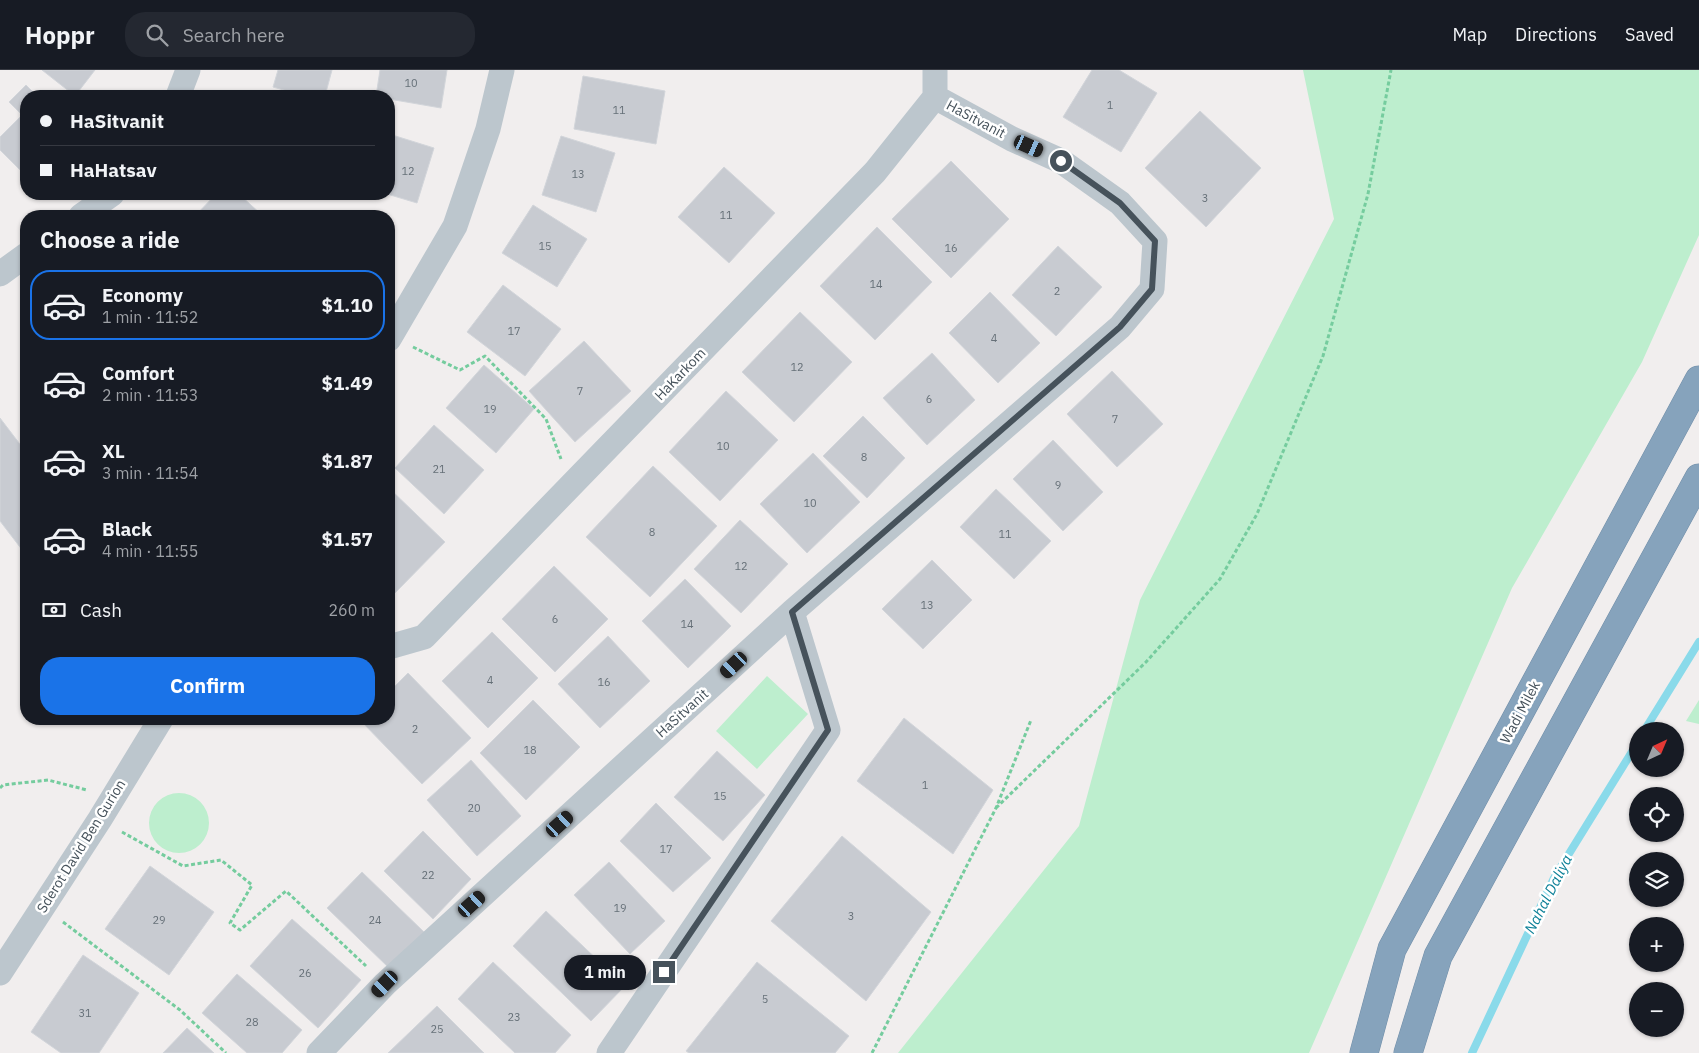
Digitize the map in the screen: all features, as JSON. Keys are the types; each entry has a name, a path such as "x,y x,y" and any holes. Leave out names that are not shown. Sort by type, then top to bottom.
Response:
{"highway":[{"name":"Wadi Milek","path":"1364,1053 1392,949 1699,380"},
{"path":"1408,1053 1438,956 1699,478"}],"street":[{"path":"180,90 188,70"},
{"path":"395,328 455,226 488,130 502,70"},
{"path":"935,70 935,97"},
{"name":"HaKarkom","path":"395,645 424,637 875,172 935,97"},
{"name":"HaSitvanit","path":"319,1053 385,984 792,612 1120,327 1152,289 1155,241 1120,203 1061,161 1012,139 935,97"},
{"path":"89,210 104,200"},
{"path":"0,274 20,259"},
{"path":"609,1053 828,730 792,612"},
{"name":"Sderot David Ben Gurion","path":"0,973 100,819 112,796 157,725"}],"path":[{"path":"996,808 1146,662 1220,579 1257,514 1323,356 1368,194 1391,70"},
{"path":"395,339 460,370 485,356 546,418 571,485"},
{"path":"872,1053 996,808 1031,720"},
{"path":"0,788 3,785 48,780 112,796"},
{"path":"100,819 183,866 221,860 252,885 230,923 240,930 286,891 385,984"},
{"path":"43,906 180,1010 226,1053"}],"green space":[{"path":"1303,70 1699,70 1699,235 1642,362 1512,588 1309,1053 898,1053 1079,826 1140,600 1334,219"},
{"path":"767,676 808,714 757,769 716,731"},
{"path":"1699,700 1699,724 1686,721"},
{"path":"179,793 196,798 204,806 209,823 204,840 196,848 179,853 162,848 154,840 149,823 154,806 162,798"}],"building":[{"path":"42,70 95,70 80,90 67,90"},
{"path":"278,70 332,70 327,90 284,90 273,87"},
{"path":"380,70 447,70 441,108 395,100 395,90 377,90"},
{"path":"1092,70 1119,70 1157,93 1121,152 1063,117"},
{"path":"583,76 665,91 656,144 574,129"},
{"path":"26,85 31,90 21,90"},
{"path":"20,91 20,113 9,102"},
{"path":"1200,111 1261,168 1206,227 1145,168"},
{"path":"20,117 20,170 0,150 0,137"},
{"path":"395,136 434,148 417,203 395,196"},
{"path":"561,136 615,153 596,212 542,195"},
{"path":"951,161 1009,219 951,278 892,219"},
{"path":"724,167 775,213 729,263 678,217"},
{"path":"210,200 246,200 256,210 201,210"},
{"path":"533,205 587,239 557,287 502,253"},
{"path":"877,227 932,282 875,340 820,286"},
{"path":"1058,246 1102,287 1056,336 1012,295"},
{"path":"503,285 561,329 525,376 467,332"},
{"path":"990,292 1040,343 998,383 949,333"},
{"path":"800,312 852,362 794,422 742,372"},
{"path":"584,341 631,391 575,442 529,391"},
{"path":"932,353 975,400 927,445 883,398"},
{"path":"484,365 534,409 496,453 446,408"},
{"path":"1112,371 1163,424 1117,467 1067,414"},
{"path":"726,391 778,440 720,501 669,452"},
{"path":"863,416 905,458 867,498 823,456"},
{"path":"0,418 20,444 20,547 0,521"},
{"path":"434,425 484,470 444,514 395,468"},
{"path":"1053,440 1103,492 1063,531 1013,479"},
{"path":"813,453 860,502 807,553 760,504"},
{"path":"653,466 717,526 650,597 586,537"},
{"path":"996,489 1051,541 1014,579 960,527"},
{"path":"395,494 445,542 395,593"},
{"path":"740,520 788,564 741,613 694,569"},
{"path":"932,560 972,600 923,649 882,609"},
{"path":"554,566 608,619 555,672 502,619"},
{"path":"685,579 731,626 688,668 642,621"},
{"path":"492,632 538,678 488,728 442,681"},
{"path":"608,636 650,681 600,728 558,684"},
{"path":"408,673 471,738 422,784 365,725 395,725 395,686"},
{"path":"533,700 580,747 526,800 480,753"},
{"path":"904,718 993,790 953,854 857,781"},
{"path":"717,751 765,795 723,841 674,797"},
{"path":"471,760 521,816 477,856 427,800"},
{"path":"656,803 711,858 673,892 620,841"},
{"path":"423,831 471,879 433,919 384,871"},
{"path":"842,836 931,912 866,1001 771,921"},
{"path":"609,862 665,921 630,954 574,895"},
{"path":"150,866 214,912 169,975 105,929"},
{"path":"362,872 424,932 389,968 327,908"},
{"path":"546,911 625,986 591,1021 513,946"},
{"path":"292,919 361,980 318,1028 250,966"},
{"path":"83,955 139,993 99,1053 61,1053 31,1032"},
{"path":"493,962 571,1035 555,1053 515,1053 458,999"},
{"path":"757,962 849,1036 835,1053 689,1053 686,1051"},
{"path":"237,974 302,1030 282,1053 247,1053 202,1013"},
{"path":"437,1006 484,1053 388,1053"},
{"path":"187,1028 214,1053 163,1053"}],"waterway":[{"name":"Nahal Daliya","path":"1650,722 1699,642"},
{"name":"Nahal Daliya","path":"1472,1053 1554,878 1629,757"}],"route":[{"path":"664,972 828,730 792,612 1120,327 1152,289 1155,241 1120,203 1061,161"}]}
